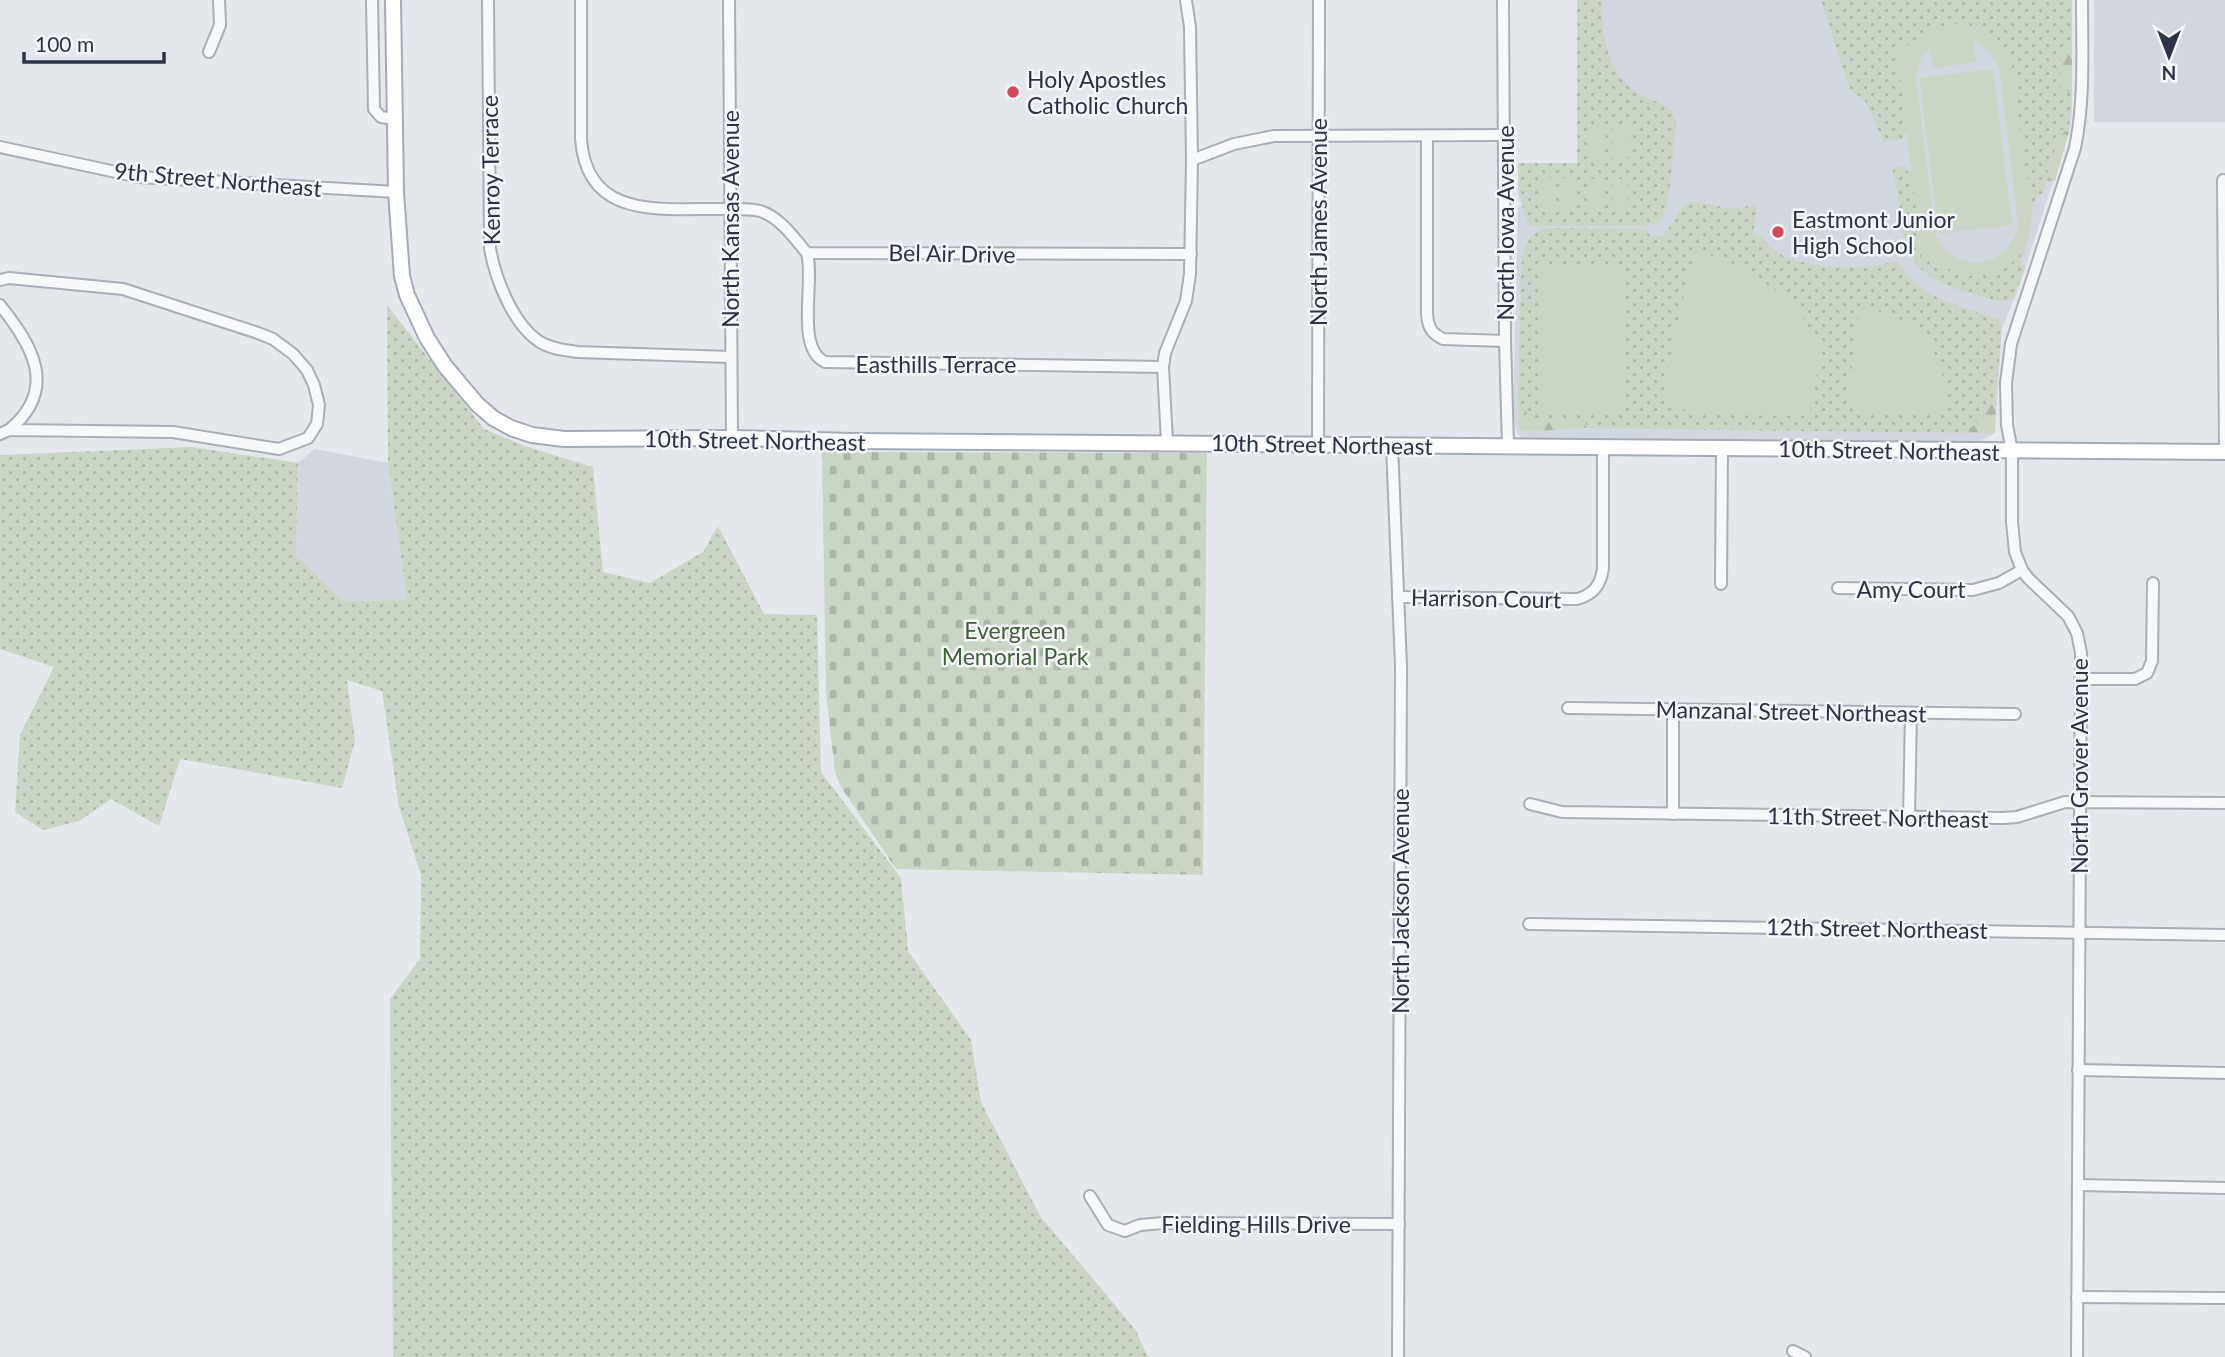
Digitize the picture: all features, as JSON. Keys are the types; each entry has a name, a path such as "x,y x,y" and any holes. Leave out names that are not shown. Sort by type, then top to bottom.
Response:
{"main road":[{"name":"10th Street Northeast","path":"393,0 399,257 407,295 427,338 462,388 493,418 532,435 564,439 732,438 2225,452"}],"street":[{"path":"209,52 220,26 219,0"},
{"path":"372,0 374,109 381,117 396,119"},
{"name":"Kenroy Terrace","path":"488,0 489,248 495,272 514,312 540,342 555,349 577,352 730,356"},
{"path":"581,0 581,139 583,162 594,182 605,193 630,206 758,211 771,216 807,253"},
{"name":"North Kansas Avenue","path":"729,0 732,438"},
{"path":"1167,443 1163,367 1165,353 1188,294 1191,254 1190,27 1186,0"},
{"name":"North James Avenue","path":"1318,445 1319,0"},
{"name":"North Iowa Avenue","path":"1503,0 1508,446"},
{"name":"North Grover Avenue","path":"2077,1357 2080,644 2073,623 2062,608 2022,570 2013,537 2012,451 2007,425 2006,383 2011,344 2076,148 2083,97 2082,0"},
{"path":"1192,160 1253,139 1274,136 1504,135"},
{"path":"1427,136 1429,327 1435,335 1443,339 1505,341"},
{"name":"9th Street Northeast","path":"0,147 139,177 396,192"},
{"path":"2223,180 2225,452"},
{"name":"Bel Air Drive","path":"807,253 1191,254"},
{"name":"Easthills Terrace","path":"807,253 810,267 808,340 814,355 825,362 1163,367"},
{"path":"0,280 9,278 123,289 273,339 293,354 307,370 319,405 317,424 308,438 279,449 173,432 4,432"},
{"path":"0,305 29,344 37,379 30,404 18,423 4,432"},
{"name":"North Jackson Avenue","path":"1392,445 1401,666 1398,1357"},
{"name":"Harrison Court","path":"1398,597 1577,599 1593,592 1602,578 1603,568 1603,447"},
{"path":"1721,583 1722,448"},
{"name":"Amy Court","path":"1838,588 1973,590 1999,583 2022,570"},
{"path":"2080,679 2134,679 2147,673 2152,661 2153,583"},
{"name":"Manzanal Street Northeast","path":"1568,708 2015,714"},
{"path":"1673,710 1673,814"},
{"path":"1909,817 1911,713"},
{"name":"11th Street Northeast","path":"1530,804 1562,812 2003,818 2017,817 2051,805 2079,801 2225,803"},
{"name":"12th Street Northeast","path":"1529,924 2225,935"},
{"path":"2078,1070 2225,1073"},
{"path":"2078,1185 2225,1188"},
{"name":"Fielding Hills Drive","path":"1090,1196 1108,1225 1125,1231 1140,1225 1163,1223 1399,1224"},
{"path":"2077,1297 2225,1298"},
{"path":"1793,1351 1805,1357"}],"shaded area":[{"name":"Eastmont Junior High School","path":"1577,0 2072,0 2072,115 2069,132 2017,293 2002,328 1995,433 1976,443 1522,439 1517,433 1513,416 1518,207 1521,205 1518,194 1518,163 1577,163"},
{"path":"2094,0 2225,0 2225,122 2094,122"},
{"path":"315,449 388,463 407,600 343,601 296,556 298,463"}],"green space":[{"path":"1577,0 1602,0 1605,39 1613,65 1628,86 1670,109 1676,122 1668,200 1662,218 1656,224 1529,226 1520,195 1518,163 1577,163"},
{"path":"1821,0 2072,0 2072,42 2068,43 2065,92 2072,91 2069,132 2057,132 2043,193 2037,195 2030,213 2011,63 1977,27 1960,24 1921,39 1909,53 1897,46 1909,133 1903,134 1903,139 1884,142 1864,99 1850,91"},
{"path":"1960,24 1977,28 1992,36 2011,63 2030,196 2030,230 2028,241 2021,253 2006,267 1972,276 1945,267 1933,257 1922,258 1896,46 1909,45 1910,52 1932,32 1945,26","holes":["1974,41 1988,50 1999,67 2018,223 2013,239 2005,251 1993,259 1967,262 1955,257 1943,247 1935,233 1916,77 1921,58 1930,48 1934,68 1976,62"]},
{"path":"2072,42 2072,91 2065,92 2061,89 2061,50 2064,45"},
{"path":"1993,69 2012,225 1939,234 1919,78"},
{"path":"1590,128 1606,128 1605,161 1590,161"},
{"path":"1613,128 1629,128 1628,161 1613,161"},
{"path":"2057,132 2069,132 2055,181 2046,181"},
{"path":"1906,166 1908,172 1913,172 1923,258 1933,257 1938,263 1972,276 1983,275 2009,265 2025,248 2020,265 2026,267 2013,299 1992,299 1944,284 1925,273 1914,260 1907,246 1892,167"},
{"path":"1539,178 1554,178 1554,211 1539,211"},
{"path":"1562,178 1577,179 1577,212 1562,212"},
{"path":"1590,179 1605,179 1605,212 1590,212"},
{"path":"1613,179 1628,179 1628,212 1613,212"},
{"path":"1691,201 1732,209 1757,205 1753,236 1764,237 1772,248 1785,257 1823,266 1844,267 1882,265 1895,261 1917,285 1930,294 1998,319 2002,325 1996,396 1991,399 1984,416 1969,433 1586,428 1585,421 1528,419 1524,404 1518,404 1521,268 1524,249 1530,239 1545,228 1645,229 1651,236 1664,236 1682,207"},
{"path":"1695,251 1725,259 1792,301 1822,348 1809,416 1718,415 1675,408 1664,393 1677,323"},
{"path":"1542,268 1622,268 1622,414 1542,415"},
{"path":"387,305 484,429 525,446 593,467 603,572 650,583 703,552 718,526 764,614 817,615 821,772 901,878 908,951 971,1040 981,1102 1040,1216 1135,1329 1148,1357 393,1357 390,999 420,959 421,875 399,807 382,691 347,680 355,741 342,788 180,759 159,826 111,799 79,821 43,830 15,812 20,735 54,667 0,649 0,455 192,447 298,463 296,556 343,601 407,600 388,463"},
{"path":"1860,306 1892,315 1922,331 1939,362 1948,415 1859,415 1847,404"},
{"path":"1996,396 1995,433 1969,433 1969,429 1984,416 1991,399"},
{"path":"1518,404 1524,404 1528,419 1586,421 1586,428 1519,430"},
{"name":"Evergreen Memorial Park","path":"822,452 1207,453 1203,875 896,869 841,787 835,772 826,692"}],"place":[{"name":"Holy Apostles Catholic Church","path":"1013,92"},
{"name":"Eastmont Junior High School","path":"1778,232"}]}
